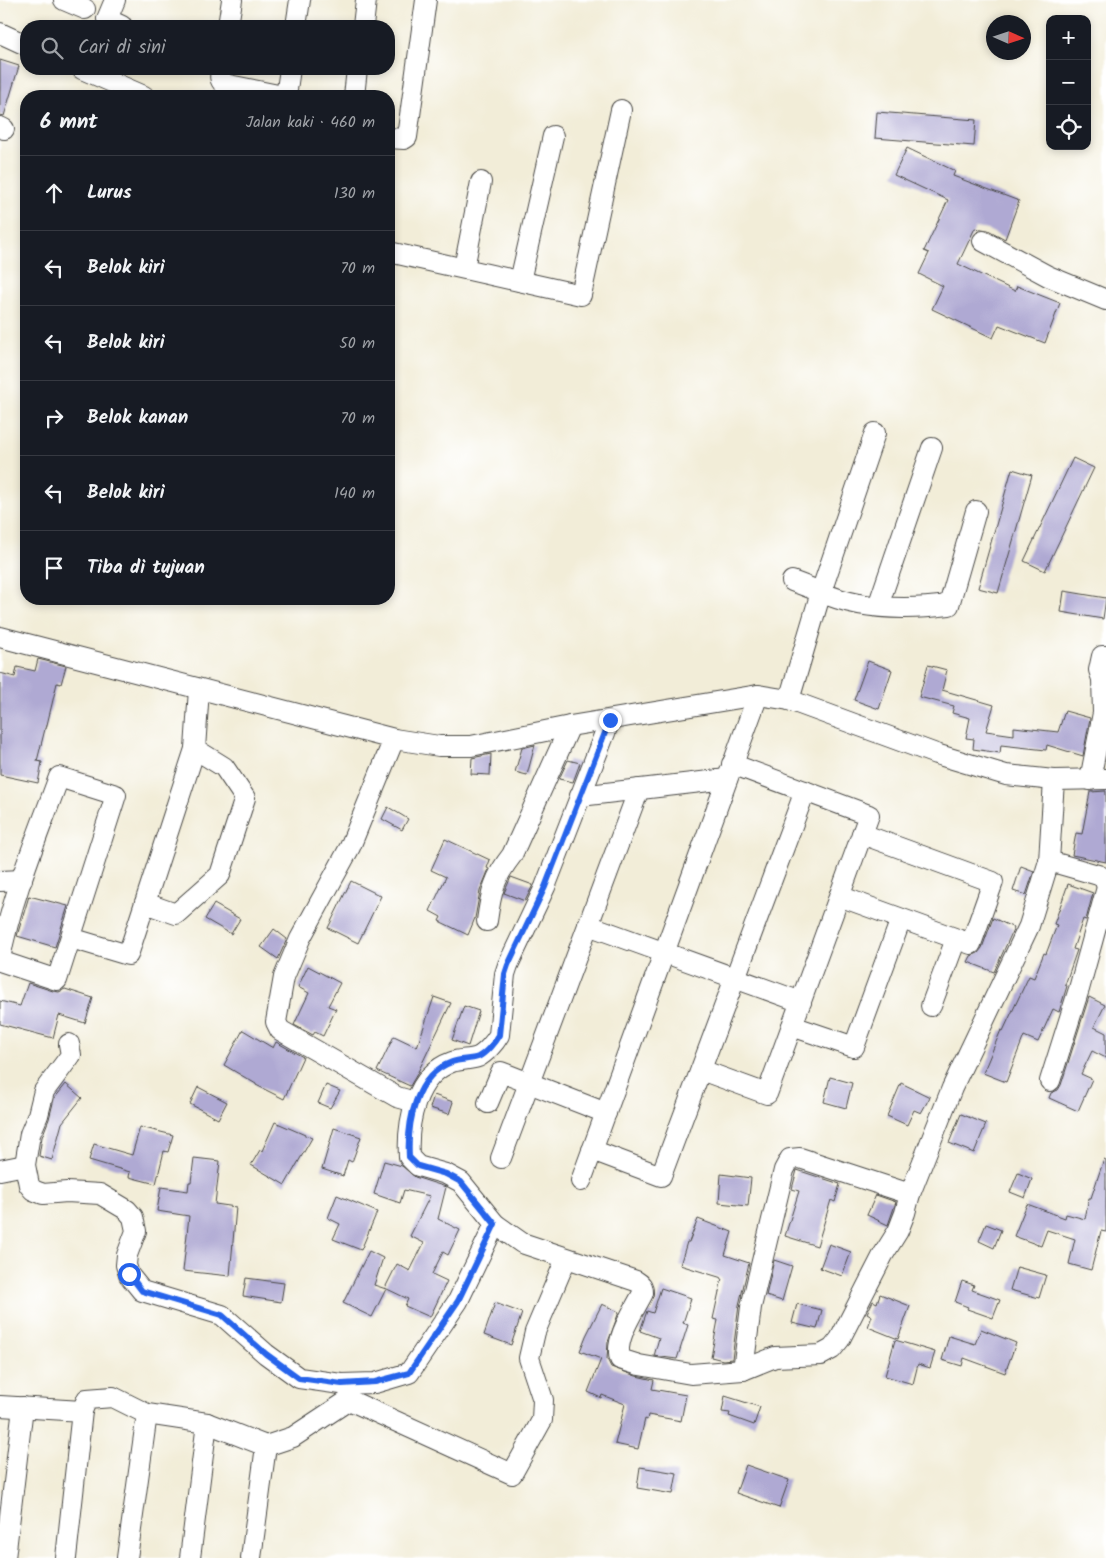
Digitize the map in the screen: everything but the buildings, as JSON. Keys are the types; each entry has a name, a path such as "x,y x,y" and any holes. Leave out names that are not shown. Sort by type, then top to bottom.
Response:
{"street":[{"path":"64,0 86,9"},
{"path":"108,20 106,19 115,0"},
{"path":"229,20 232,0"},
{"path":"297,20 300,0"},
{"path":"364,20 366,0"},
{"path":"395,140 407,137 426,0"},
{"path":"0,33 20,41"},
{"path":"96,75 130,90"},
{"path":"219,75 221,82 224,84 254,90"},
{"path":"286,90 289,75"},
{"path":"355,90 356,75"},
{"path":"395,253 581,295 621,110"},
{"path":"520,281 553,136"},
{"path":"464,268 481,182"},
{"path":"983,241 1048,276 1106,300"},
{"path":"789,700 821,592 875,434"},
{"path":"878,606 932,448"},
{"path":"792,581 830,597 854,603 878,606 949,605 976,511"},
{"path":"0,637 394,739 439,746 471,746 570,726 758,694 789,700 936,754 1006,774 1054,780 1098,779 1103,713 1102,679 1099,670 1102,656 1106,656"},
{"path":"71,938 128,955 195,750 199,689"},
{"path":"581,1181 758,694"},
{"path":"610,720 545,887 508,965 505,974 499,1035 479,1057 452,1062 430,1076 415,1102 408,1145 409,1157 418,1166 446,1174 461,1182 495,1224 522,1243 566,1259 636,1280 643,1287 643,1293 621,1338 618,1352 620,1359 639,1365 691,1374 744,1370 775,1357 820,1355 832,1349 840,1339 883,1255 898,1231 910,1194 952,1088 1029,926 1049,861 1054,780"},
{"path":"487,921 490,896 499,873 512,855 570,726"},
{"path":"394,739 350,847 293,954 284,977 276,1022 280,1030 397,1097 415,1102"},
{"path":"145,903 176,914 220,875 245,798 224,767 195,750"},
{"path":"580,796 639,789 729,772 805,791 869,815 767,1094 701,1070"},
{"path":"58,777 116,795 57,980 1,950 22,880 58,777"},
{"path":"501,1158 639,789"},
{"path":"592,1150 661,1176 805,791"},
{"path":"839,896 971,944 993,882 862,834"},
{"path":"1049,861 1104,878 1106,884"},
{"path":"0,881 22,880"},
{"path":"1050,1081 1079,989 1106,891"},
{"path":"792,1026 854,1047 901,919"},
{"path":"588,925 800,1002"},
{"path":"931,1006 956,939"},
{"path":"69,1044 71,1054 44,1091 30,1134 25,1165 29,1185 34,1190 43,1194 67,1192 100,1194 128,1210 133,1218 136,1231 127,1255 126,1265 129,1274 142,1291 222,1315 266,1354 299,1378 342,1384 375,1382 409,1373 458,1301 495,1224"},
{"path":"488,1103 500,1072 606,1113"},
{"path":"744,1370 751,1307 784,1170 790,1160 800,1158 910,1194"},
{"path":"0,1170 25,1165"},
{"path":"66,1558 82,1411 86,1400 114,1398 148,1414 207,1424 266,1446 293,1437 349,1400 512,1474 542,1420 543,1400 528,1358 535,1332 566,1259"},
{"path":"0,1406 82,1411"},
{"path":"5,1558 23,1407"},
{"path":"127,1558 148,1414"},
{"path":"190,1558 207,1424"},
{"path":"251,1558 266,1446"}],"route":[{"path":"129,1274 142,1291 222,1315 266,1354 299,1378 342,1384 375,1382 409,1373 458,1301 495,1224 461,1182 446,1174 418,1166 409,1157 408,1145 415,1102 430,1076 452,1062 479,1057 499,1035 505,974 508,965 545,887 610,720"}]}
